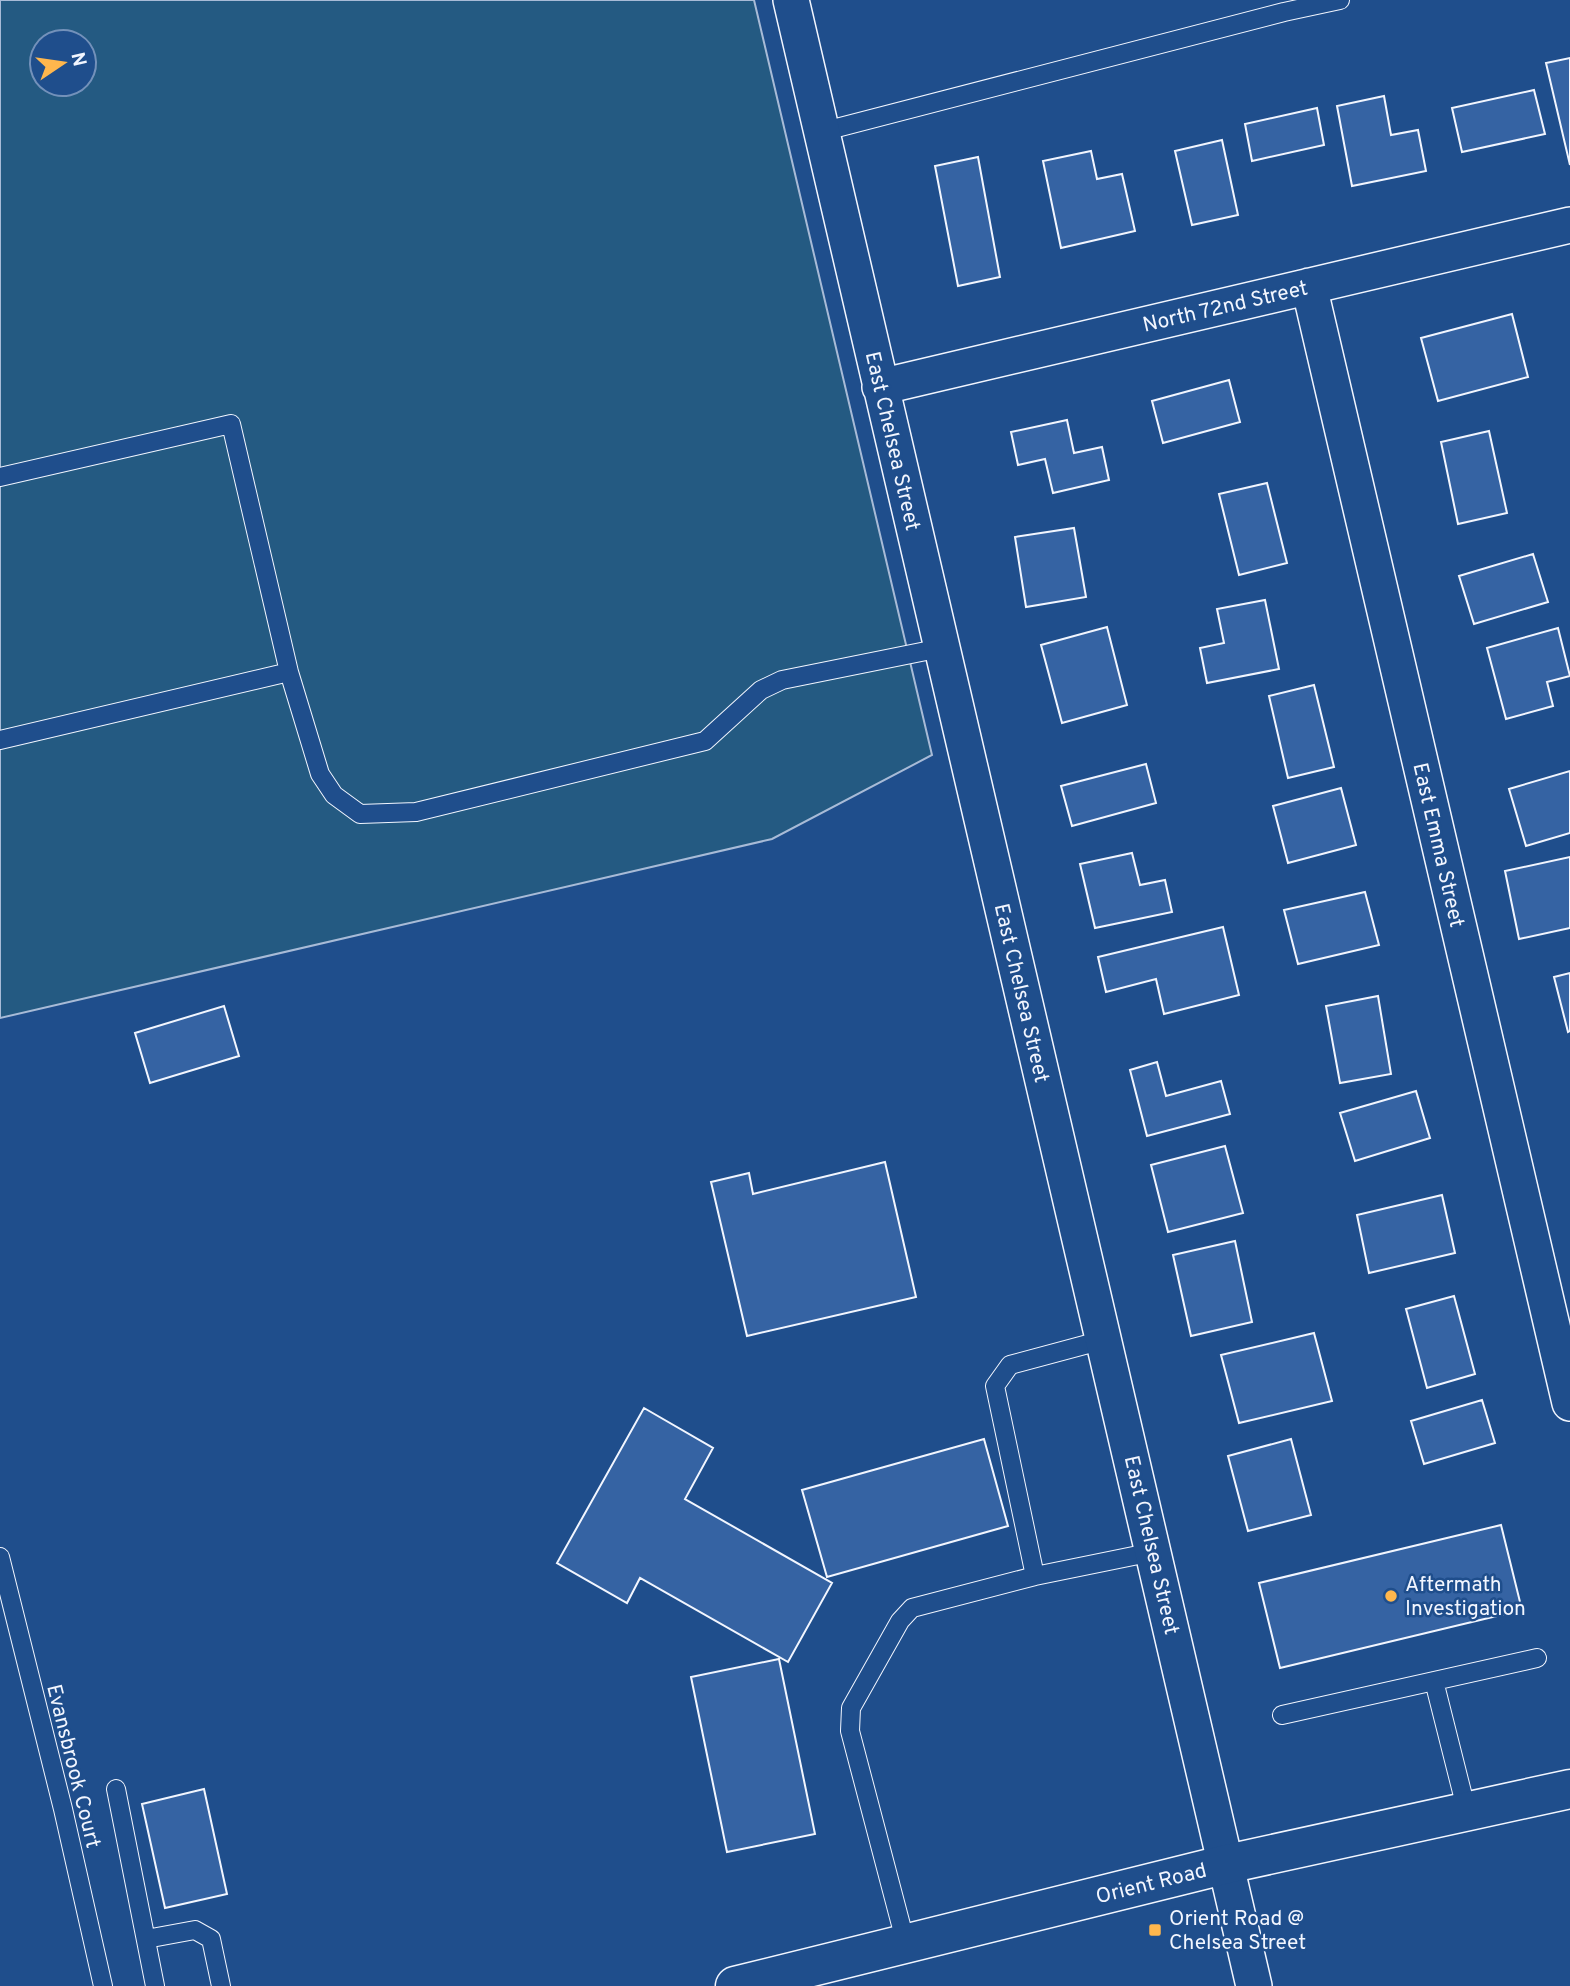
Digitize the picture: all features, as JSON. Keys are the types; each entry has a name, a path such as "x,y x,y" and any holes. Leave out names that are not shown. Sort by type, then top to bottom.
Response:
{"street":[{"name":"East Chelsea Street","path":"791,0 1254,1986"},
{"name":"North 72nd Street","path":"880,387 1570,225"},
{"name":"East Emma Street","path":"1309,286 1570,1403"},
{"name":"Orient Road","path":"735,1986 1227,1864 1570,1789"}],"lane":[{"path":"821,132 1284,12 1340,0"},
{"path":"0,477 231,424 289,672 320,774 334,794 360,814 416,812 705,741 761,690 782,680 941,648"},
{"path":"0,740 289,672"},
{"path":"1035,1576 995,1386 1010,1366 1104,1340"},
{"path":"906,1944 850,1731 851,1708 900,1621 912,1608 1035,1576 1153,1552"},
{"name":"Evansbrook Court","path":"0,1557 63,1809 103,1986"},
{"path":"1282,1715 1537,1658"},
{"path":"1434,1681 1466,1812"},
{"path":"116,1789 155,1986"},
{"path":"146,1939 195,1930 211,1939 221,1986"}],"shaded area":[{"path":"0,0 754,0 932,755 772,839 0,1018"}],"building":[{"path":"1570,58 1570,165 1546,63"},
{"path":"1534,90 1545,134 1462,152 1452,108"},
{"path":"1384,96 1391,135 1418,130 1426,171 1352,186 1337,106"},
{"path":"1317,108 1324,145 1252,161 1245,124"},
{"path":"1222,140 1238,215 1192,225 1175,151"},
{"path":"1091,151 1097,179 1122,174 1135,231 1061,248 1043,161"},
{"path":"978,157 1000,277 958,286 935,166"},
{"path":"1512,314 1528,377 1438,401 1421,338"},
{"path":"1229,380 1240,422 1163,443 1152,401"},
{"path":"1067,420 1074,453 1102,447 1109,480 1053,493 1045,459 1018,465 1011,432"},
{"path":"1489,431 1507,513 1458,524 1441,442"},
{"path":"1267,483 1287,563 1239,575 1219,494"},
{"path":"1074,528 1086,597 1026,607 1015,537"},
{"path":"1533,554 1548,602 1474,624 1459,576"},
{"path":"1265,600 1279,669 1207,683 1200,648 1224,643 1217,609"},
{"path":"1107,627 1127,705 1062,723 1041,645"},
{"path":"1558,628 1570,676 1547,682 1553,706 1506,719 1487,648"},
{"path":"1314,685 1334,767 1288,778 1269,696"},
{"path":"1146,764 1156,803 1072,826 1061,786"},
{"path":"1570,771 1570,833 1526,846 1509,789"},
{"path":"1341,788 1356,845 1288,863 1273,806"},
{"path":"1132,853 1140,885 1165,880 1172,912 1095,928 1080,864"},
{"path":"1570,857 1570,928 1519,939 1505,871"},
{"path":"1365,892 1379,945 1298,964 1284,910"},
{"path":"1223,927 1239,995 1164,1014 1156,979 1106,992 1098,957"},
{"path":"1570,973 1570,1031 1568,1032 1554,977"},
{"path":"1378,996 1391,1074 1340,1083 1326,1006"},
{"path":"224,1006 239,1056 150,1083 135,1033"},
{"path":"1157,1062 1166,1096 1221,1081 1230,1114 1147,1136 1130,1070"},
{"path":"1416,1091 1430,1138 1355,1161 1340,1113"},
{"path":"1225,1146 1243,1213 1168,1232 1151,1165"},
{"path":"885,1162 916,1297 747,1336 711,1182 749,1173 753,1194"},
{"path":"1442,1195 1455,1253 1369,1273 1357,1215"},
{"path":"1235,1241 1252,1322 1191,1336 1173,1255"},
{"path":"1454,1296 1475,1374 1427,1388 1406,1309"},
{"path":"1314,1333 1332,1401 1239,1423 1221,1355"},
{"path":"1482,1400 1495,1443 1424,1464 1411,1421"},
{"path":"644,1408 713,1448 685,1499 832,1583 788,1662 640,1578 627,1603 557,1563"},
{"path":"984,1439 1008,1526 827,1577 802,1490"},
{"path":"1291,1439 1311,1515 1248,1531 1228,1456"},
{"name":"Aftermath Investigation","path":"1501,1525 1522,1610 1280,1668 1259,1583"},
{"path":"779,1659 815,1834 727,1852 691,1677"},
{"path":"204,1789 227,1894 165,1908 142,1804"}],"place":[{"name":"Aftermath Investigation","path":"1391,1596"},
{"name":"Orient Road @ Chelsea Street","path":"1155,1930"}]}
